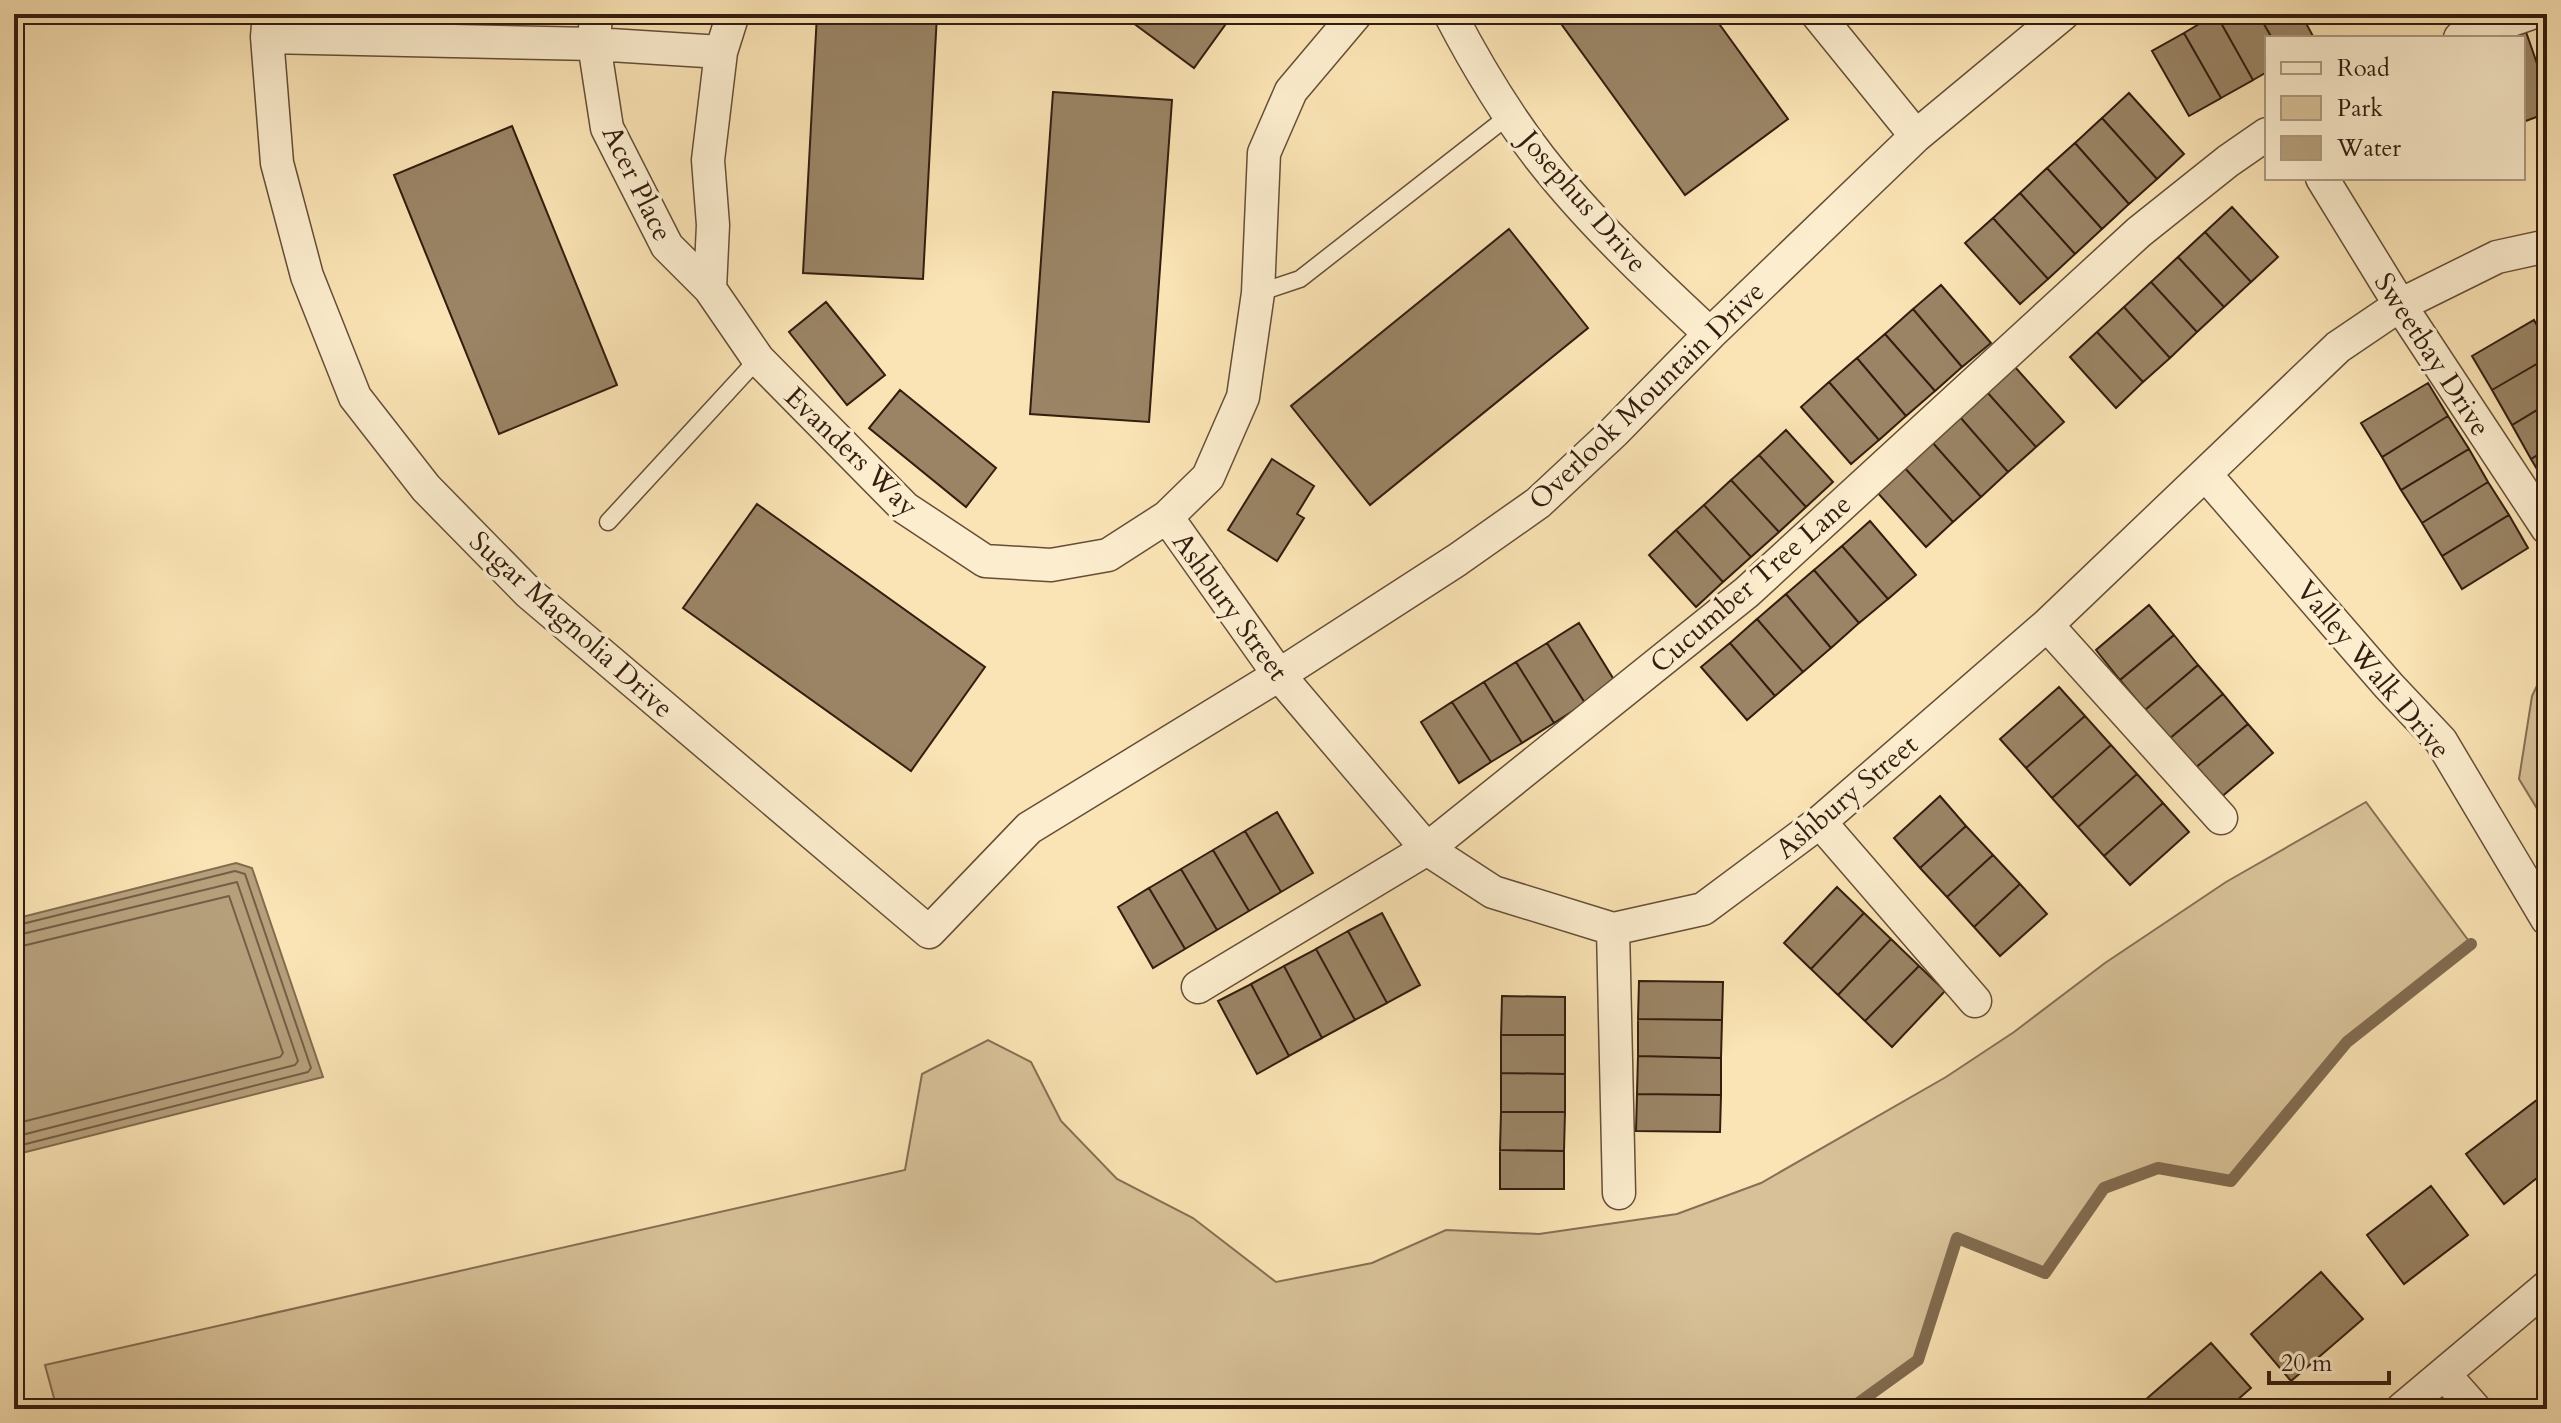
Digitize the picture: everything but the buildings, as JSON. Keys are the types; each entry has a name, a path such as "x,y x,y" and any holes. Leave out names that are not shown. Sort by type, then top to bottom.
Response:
{"street":[{"path":"710,289 713,225 708,160 721,52 733,14"},
{"name":"Evanders Way","path":"710,289 758,359 905,508 985,561 1051,565 1108,555 1167,517 1208,477 1243,397 1258,293 1264,153 1291,91 1356,14"},
{"name":"Josephus Drive","path":"1450,14 1474,62 1540,158 1620,247 1710,334"},
{"path":"1817,14 1916,136"},
{"name":"Overlook Mountain Drive","path":"929,932 1029,828 1279,675 1457,560 1538,503 1916,136 2063,14"},
{"path":"2466,36 2529,14"},
{"path":"268,26 595,29 721,52"},
{"name":"Sugar Magnolia Drive","path":"268,26 277,163 307,276 355,397 426,488 529,593 929,932"},
{"name":"Acer Place","path":"595,29 607,128 667,246 710,289"},
{"name":"Cucumber Tree Lane","path":"1198,987 1427,849 1747,592 2139,232 2265,135"},
{"name":"Sweetbay Drive","path":"2323,180 2400,305 2547,528"},
{"name":"Ashbury Street","path":"1167,517 1279,675 1427,849 1493,892 1613,929 1703,909 1820,822 2047,625 2338,347 2400,305 2497,257 2547,246"},
{"name":"Valley Walk Drive","path":"2206,475 2389,686 2441,741 2547,919"},
{"path":"2047,625 2221,818"},
{"path":"1820,822 1975,1001"},
{"path":"1613,929 1619,1193"},
{"path":"2402,1409 2547,1287"},
{"path":"2445,1375 2475,1409"}],"lane":[{"path":"1258,293 1300,279 1511,114"},
{"path":"608,522 758,359"}],"green space":[{"path":"2547,665 2547,825 2519,779 2532,696"},
{"path":"2366,802 2471,944 2347,1042 2231,1181 2158,1168 2104,1188 2045,1273 1957,1238 1918,1360 1850,1409 57,1409 45,1365 905,1170 922,1074 988,1040 1031,1062 1061,1121 1117,1179 1193,1218 1276,1282 1372,1263 1446,1230 1539,1234 1677,1214 1761,1183 1946,1077 2014,1032 2105,963 2226,882"}],"water":[{"path":"236,863 252,868 323,1077 14,1155 14,919"}],"waterway":[{"path":"1850,1409 1918,1360 1957,1238 2045,1273 2104,1188 2158,1168 2231,1181 2347,1042 2471,944"}]}
